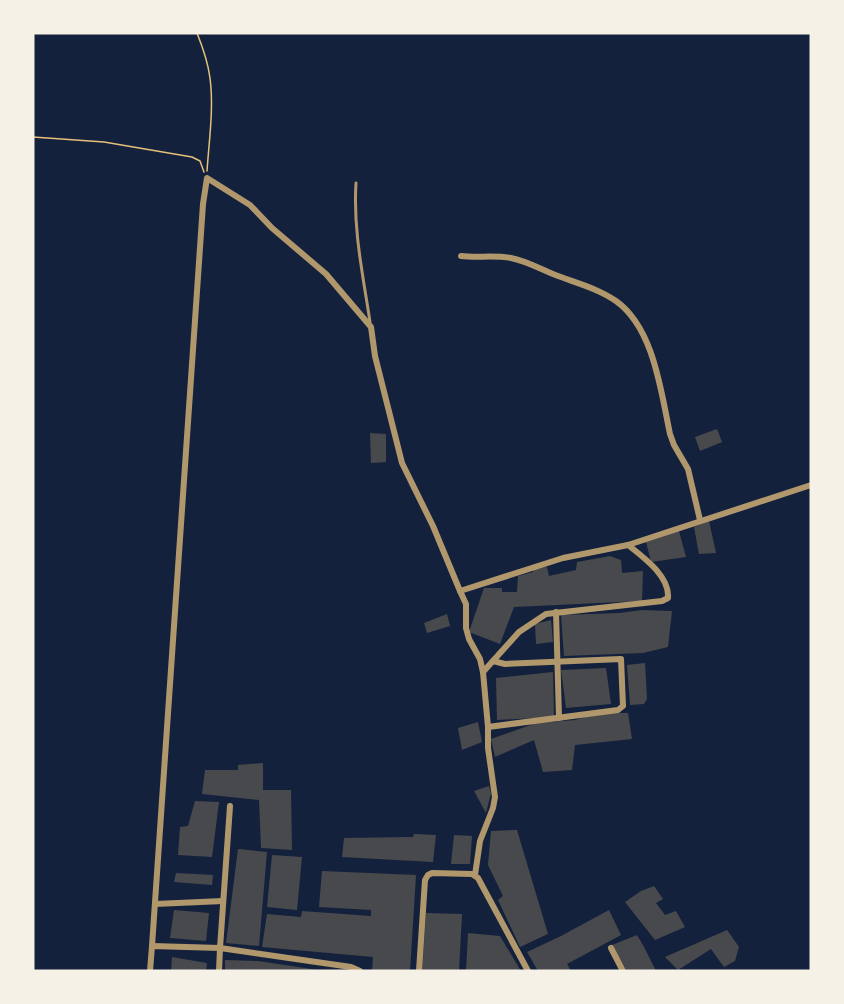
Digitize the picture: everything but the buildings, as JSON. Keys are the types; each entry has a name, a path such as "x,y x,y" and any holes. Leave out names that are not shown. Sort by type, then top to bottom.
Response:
{"street":[{"path":"150,971 203,204 207,178 250,206 326,274 371,327 375,356 402,463 434,526 460,591 465,604 469,639 480,659 483,672 488,748 495,803 480,841 475,875"},
{"path":"461,256 511,258 525,262 587,286 617,302 635,322 655,364 670,434 674,446 688,469 700,520"},
{"path":"460,591 562,558 628,545 700,520 759,504 811,485"},
{"path":"483,672 519,632 532,621 546,614 652,603 668,598 667,588 656,570 628,545"},
{"path":"556,612 559,718"},
{"path":"488,727 618,710 624,706 621,659 505,664 493,661"},
{"path":"219,971 230,806"},
{"path":"419,971 427,876 432,873 475,875 482,883 528,971"},
{"path":"155,904 223,901"},
{"path":"152,946 220,948 351,967 360,971"},
{"path":"611,948 623,971"}],"lane":[{"path":"356,183 356,240 371,327"}],"path":[{"path":"197,33 210,79 211,120 207,178"},
{"path":"33,137 104,142 192,157 200,161 207,178"}]}
